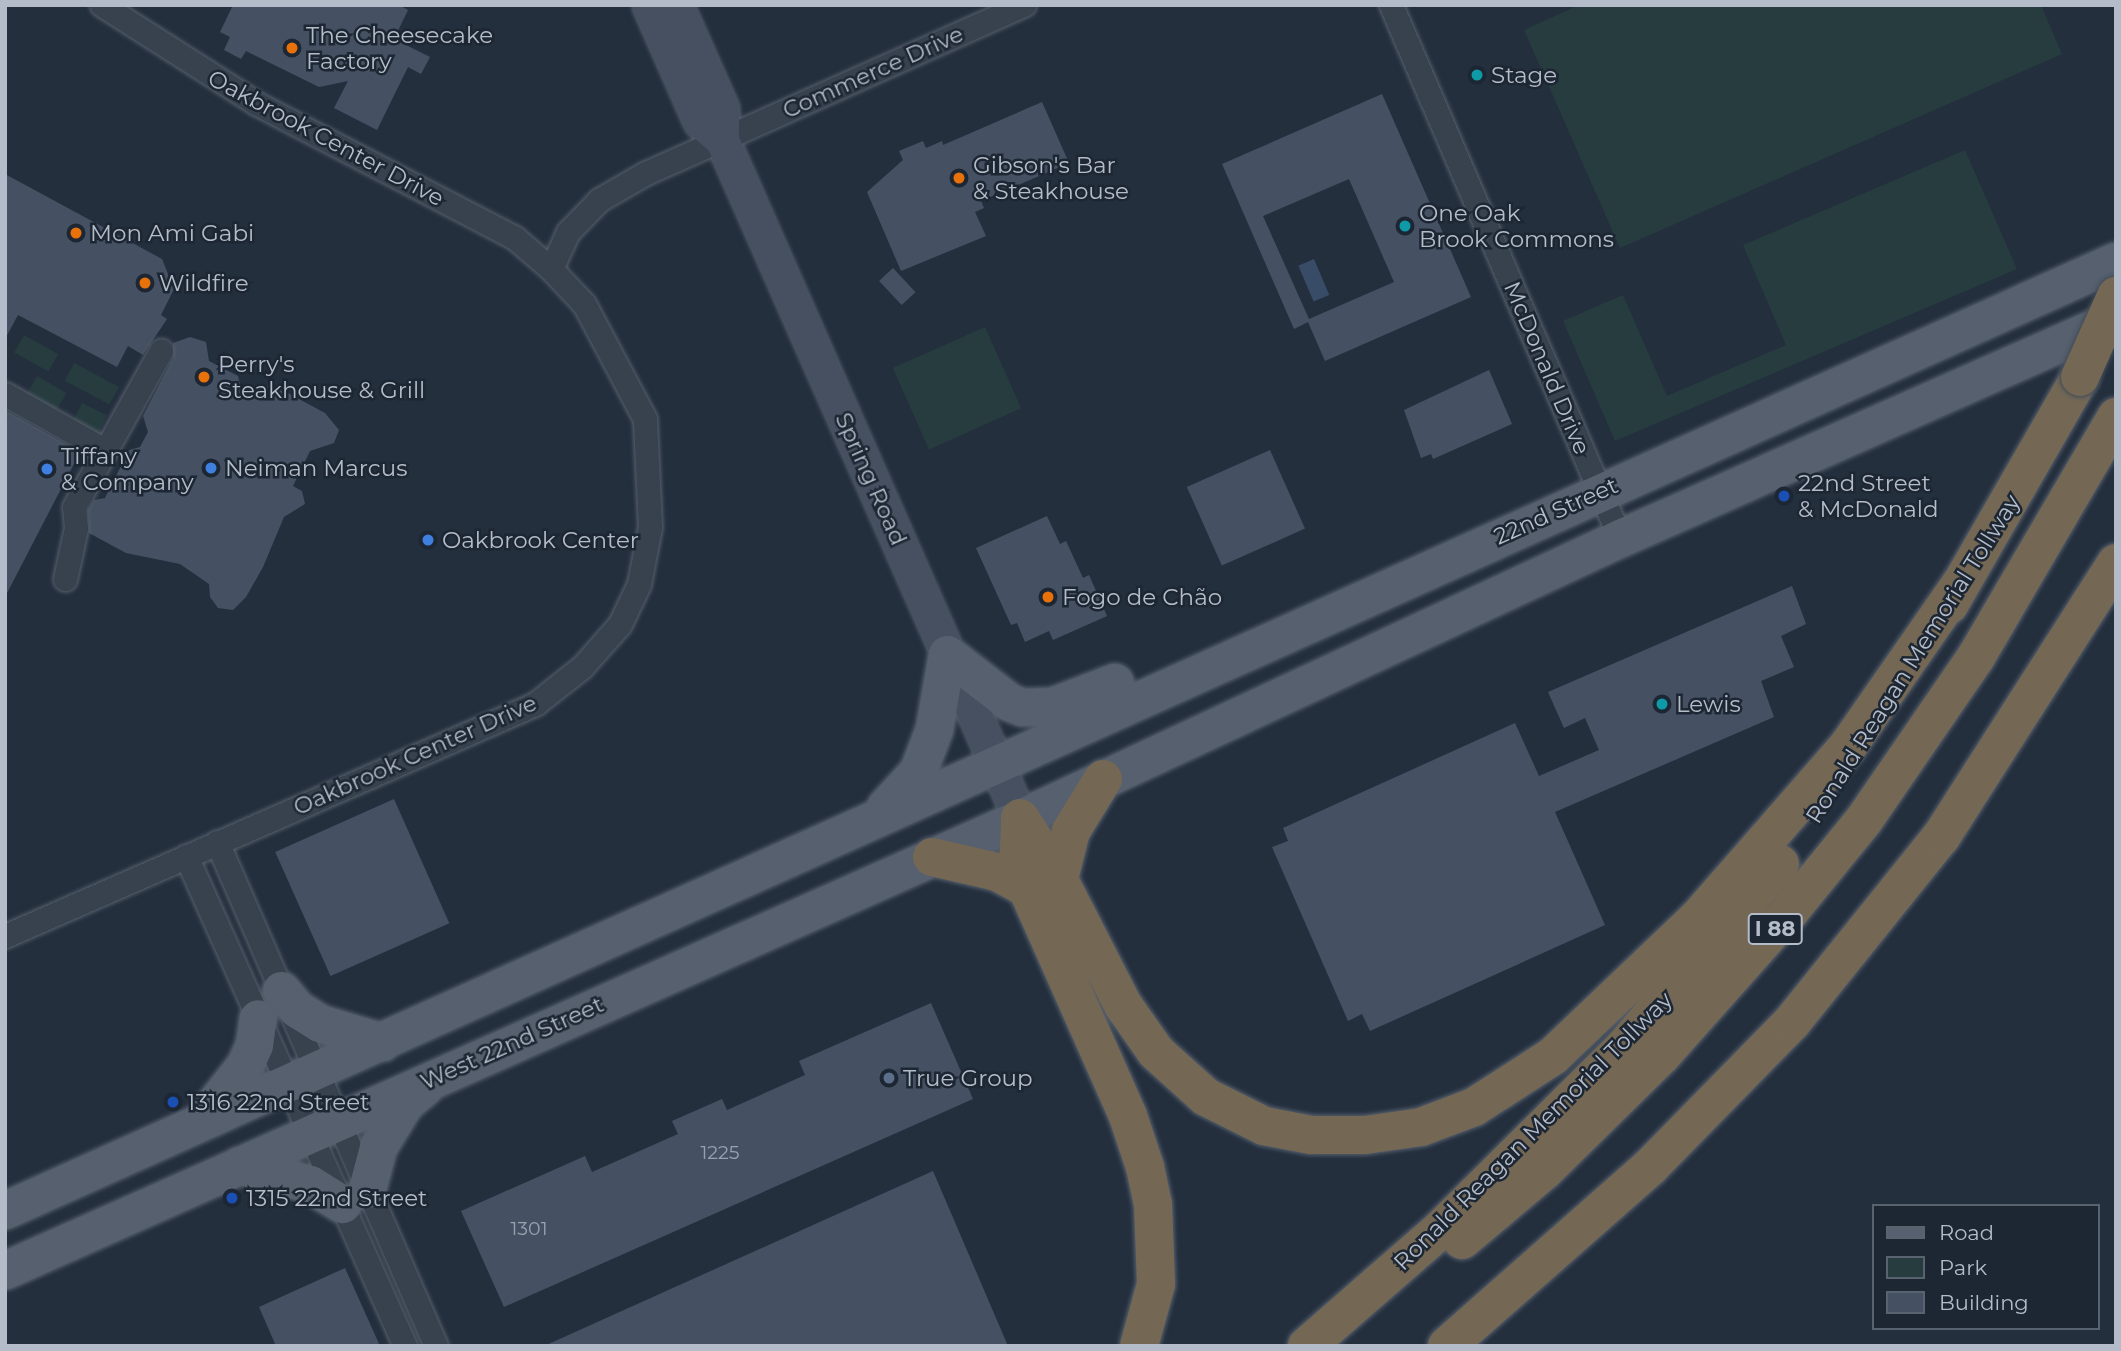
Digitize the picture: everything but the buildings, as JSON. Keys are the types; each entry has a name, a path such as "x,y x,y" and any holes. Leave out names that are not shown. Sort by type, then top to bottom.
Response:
{"highway":[{"name":"Ronald Reagan Memorial Tollway","path":"1307,1346 1441,1229 1625,1046 1712,947 1837,788 1962,582 2081,377 2116,296"},
{"name":"Ronald Reagan Memorial Tollway","path":"1325,1346 1425,1270 1544,1171 1661,1056 1790,911 1864,820 1976,657 2116,417"},
{"path":"1447,1346 1650,1167 1792,1022 1941,837 2116,563"},
{"path":"1020,818 1019,854 1043,884 1156,1052 1206,1097 1264,1126 1311,1135 1365,1135 1420,1127 1474,1107 1553,1056 1698,918 1848,746 1962,582"},
{"path":"1103,779 1043,884 1123,1104 1144,1167 1153,1205 1156,1284 1139,1346"},
{"path":"932,857 1043,884"}],"main road":[{"name":"22nd Street","path":"996,762 2116,261"},
{"path":"1020,818 1620,538 2116,318"},
{"path":"876,818 918,771 934,729 947,654 1022,707 1052,706 1082,697 1156,663 1209,649 1243,651"},
{"path":"5,1210 382,1042 996,762"},
{"name":"West 22nd Street","path":"5,1270 323,1126 1020,818"},
{"path":"281,990 297,1009 319,1023 382,1042"},
{"path":"199,1123 244,1065 254,1045 258,1018"},
{"path":"239,1165 354,1197 378,1147 405,1102 434,1078"}],"street":[{"name":"Oakbrook Center Drive","path":"5,936 535,704 582,667 620,624 639,584 650,527 645,419 584,304 551,269 515,238 256,103 102,5"},
{"name":"Spring Road","path":"649,5 700,121 722,140"},
{"name":"Spring Road","path":"676,5 722,109 722,140 1020,818"},
{"name":"Commerce Drive","path":"722,140 1024,5"},
{"name":"McDonald Drive","path":"1391,5 1620,538"},
{"path":"551,269 568,232 599,200 646,173 722,140"},
{"path":"65,579 76,528 74,507 103,449 161,351"},
{"path":"5,394 103,449"},
{"path":"217,842 281,990 302,1077 354,1197 405,1346"},
{"path":"186,856 258,1018 302,1077"},
{"path":"354,1197 436,1346"}],"green space":[{"path":"1579,5 2041,5 2062,54 1620,248 1524,30"},
{"path":"1965,150 2017,269 1615,441 1563,321 1623,295 1667,396 1786,345 1743,245"},
{"path":"985,327 1021,408 929,449 893,368"},
{"path":"24,335 58,354 48,371 14,352"},
{"path":"74,363 119,387 110,405 65,381"},
{"path":"37,376 66,393 54,415 24,398"},
{"path":"82,403 107,415 98,434 73,422"}],"water":[{"path":"1314,259 1329,295 1314,302 1298,266"}],"place":[{"name":"The Cheesecake Factory","path":"292,48"},
{"name":"Stage","path":"1477,75"},
{"name":"Gibson's Bar & Steakhouse","path":"959,178"},
{"name":"One Oak Brook Commons","path":"1405,226"},
{"name":"Mon Ami Gabi","path":"76,233"},
{"name":"Wildfire","path":"145,283"},
{"name":"Perry's Steakhouse & Grill","path":"204,377"},
{"name":"Neiman Marcus","path":"211,468"},
{"name":"Tiffany & Company","path":"47,469"},
{"name":"22nd Street & McDonald","path":"1784,496"},
{"name":"Oakbrook Center","path":"428,540"},
{"name":"Fogo de Chão","path":"1048,597"},
{"name":"Lewis","path":"1662,704"},
{"name":"True Group","path":"889,1078"},
{"name":"1316 22nd Street","path":"173,1102"},
{"name":"1315 22nd Street","path":"232,1198"}]}
